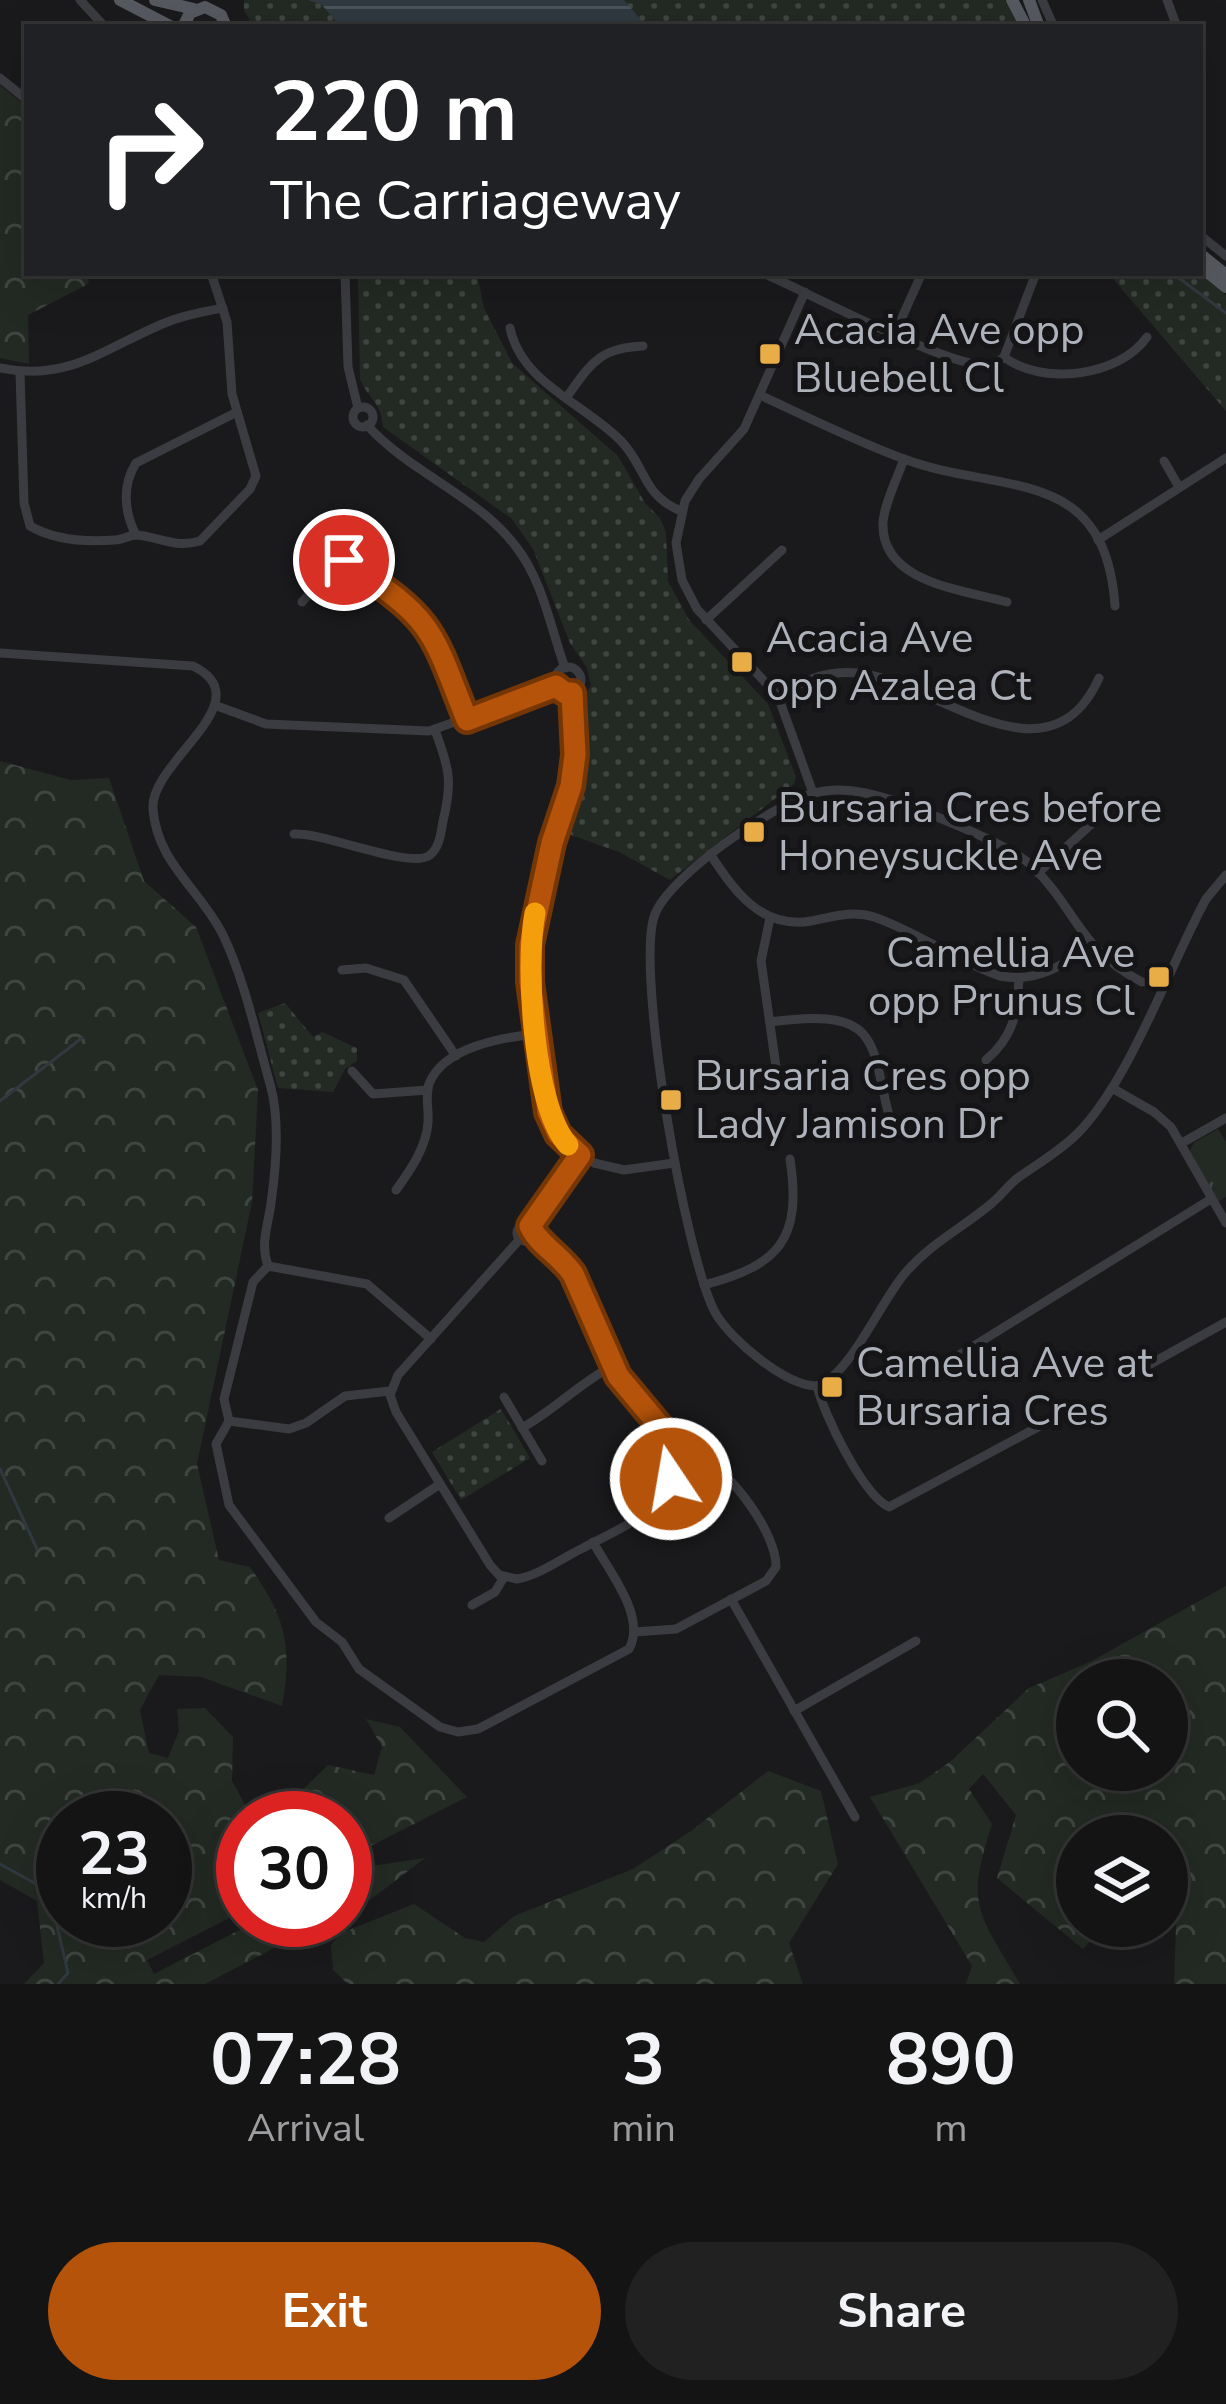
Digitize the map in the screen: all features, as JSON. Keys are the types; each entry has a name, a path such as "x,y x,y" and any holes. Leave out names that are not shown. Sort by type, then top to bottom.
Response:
{"main road":[{"path":"120,0 166,24"},
{"path":"155,0 211,9 225,24"}],"street":[{"path":"80,0 102,24"},
{"path":"0,78 24,98"},
{"path":"20,372 30,526 45,535 63,537 117,540 136,535 158,542 196,543 250,489 255,469 237,412 224,308 212,276"},
{"path":"345,276 348,367 358,408 354,422 367,425 391,450 500,528 533,574 565,668"},
{"path":"770,276 975,364 992,364 1004,357 1035,276"},
{"path":"895,333 921,276"},
{"path":"805,292 737,439 699,479 681,511 677,531 678,568 686,592 706,620 778,695 813,793"},
{"path":"0,368 63,370 166,322 224,308"},
{"path":"510,328 522,360 626,446 656,498 681,511"},
{"path":"1004,357 1025,370 1100,371 1137,350 1147,337"},
{"path":"566,398 602,354 643,346"},
{"path":"760,395 904,460 1036,488 1067,505 1098,540 1112,573 1115,606"},
{"path":"136,535 127,512 128,478 136,463 237,412"},
{"path":"1098,540 1226,458"},
{"path":"904,460 884,516 884,535 893,557 915,575 1006,602"},
{"path":"1164,461 1179,487"},
{"path":"706,620 782,550"},
{"path":"302,602 344,563 401,599 440,648 467,720"},
{"path":"0,653 193,666 206,675 218,706"},
{"path":"565,668 581,676 572,693 556,686 558,673 565,668"},
{"path":"778,695 820,676 864,674 998,725 1033,729 1057,723 1078,710 1099,678"},
{"path":"218,706 273,724 435,730 556,686"},
{"path":"572,693 575,755 571,786 552,843 530,945 548,1112 558,1134 580,1155 623,1170 674,1163"},
{"path":"218,706 160,779 152,805 161,849 208,909 232,957 271,1084 273,1171 263,1241 268,1266"},
{"path":"294,834 314,834 429,861 451,788 435,730"},
{"path":"1142,982 1108,963 1038,873 1004,848 876,796 849,790 813,793 686,871 665,895 648,945 674,1163 704,1286 734,1338 797,1383 817,1386 834,1377 891,1290 916,1261 1073,1138 1112,1088 1202,907 1226,875"},
{"path":"1038,873 1098,818"},
{"path":"710,854 740,896 770,917 799,922 842,914 872,916 982,969 1019,979 1052,972 1091,946"},
{"path":"770,917 761,955 779,1088"},
{"path":"343,970 366,968 404,980 456,1056"},
{"path":"986,1060 1003,1045 1013,1026 1019,979"},
{"path":"770,1022 825,1016 860,1033 879,1062 895,1137"},
{"path":"396,1190 412,1168 426,1134 428,1090 436,1072 456,1056 504,1038 537,1034"},
{"path":"352,1071 373,1094 428,1090"},
{"path":"1112,1088 1160,1116 1182,1143 1226,1223"},
{"path":"1182,1143 1222,1120 1226,1136"},
{"path":"531,1231 580,1155"},
{"path":"704,1286 754,1270 782,1244 795,1206 790,1159"},
{"path":"928,1367 951,1360 1217,1202"},
{"path":"520,1227 531,1231 573,1274 612,1366 662,1426 673,1455 671,1479 658,1504 527,1577 504,1577 490,1565 440,1484 394,1408 390,1391 398,1375 520,1239 520,1227"},
{"path":"268,1266 367,1284 431,1339"},
{"path":"268,1266 253,1282 224,1399 229,1421 216,1456 234,1515 316,1622 342,1642 355,1664 444,1729 478,1729 629,1649 635,1632 633,1618 593,1542"},
{"path":"1127,1377 1226,1322"},
{"path":"523,1428 556,1408 579,1384 612,1366"},
{"path":"817,1386 825,1412 873,1496 886,1506 897,1505 1039,1427"},
{"path":"229,1421 289,1430 346,1396 390,1391"},
{"path":"504,1397 542,1461"},
{"path":"635,1632 666,1632 770,1578 776,1567 774,1549 746,1500 725,1476 701,1457 673,1455"},
{"path":"389,1519 440,1484"},
{"path":"472,1605 495,1592 504,1577"},
{"path":"731,1599 855,1817"},
{"path":"794,1711 916,1641"}],"green space":[{"path":"244,0 1005,0 1017,24 251,24"},
{"path":"0,85 24,105 24,276 89,276 88,284 28,315 29,364 0,358"},
{"path":"358,276 478,276 484,308 512,363 618,456 645,503 660,518 666,532 668,581 689,620 768,704 796,777 794,784 670,880 619,852 568,834 585,774 584,695 591,686 533,549 512,519 383,427 360,379"},
{"path":"1111,276 1203,276 1226,295 1226,411"},
{"path":"0,761 71,780 109,778 144,881 196,927 258,1090 252,1202 197,1464 219,1560 250,1567 278,1617 287,1666 282,1706 201,1677 159,1675 140,1710 149,1753 168,1758 179,1731 177,1709 205,1708 233,1737 232,1781 238,1791 216,1791 216,1925 192,1937 192,1791 36,1791 36,1900 0,1880"},
{"path":"285,1003 313,1037 322,1032 357,1048 357,1061 345,1069 333,1092 278,1088 258,1013"},
{"path":"1218,1129 1226,1142 1226,1197 1217,1202 1189,1152 1194,1143"},
{"path":"501,1409 530,1458 461,1500 432,1452"},
{"path":"1226,1586 1226,1984 1174,1984 1175,1947 1188,1947 1188,1815 1056,1815 1056,1927 997,1878 1016,1815 983,1774 969,1789 992,1824 979,1874 980,1908 1020,1984 966,1984 972,1966 870,1797 920,1783 951,1761 1029,1688 1056,1676 1056,1791 1188,1791 1188,1659 1095,1659"},
{"path":"366,1719 400,1727 467,1797 372,1845 372,1791 301,1791 328,1765 374,1775 382,1747"},
{"path":"768,1771 821,1791 838,1864 789,1943 803,1984 348,1984 333,1970 331,1947 372,1947 372,1921 414,1904 465,1938 484,1942 514,1916 633,1869"},
{"path":"425,1858 372,1898 372,1866"},
{"path":"216,1942 216,1947 276,1947 205,1984 24,1984 44,1963 42,1947 172,1947 147,1960 154,1974"}],"shaded area":[{"path":"308,0 624,0 644,24 338,24 322,5"}],"waterway":[{"path":"1176,276 1226,313"},
{"path":"0,1101 82,1038"},
{"path":"0,1469 37,1549"},
{"path":"0,1864 49,1891 68,1973 58,1984"}],"slow traffic":[{"path":"535,913 530,982 546,1106 568,1145"}],"place":[{"name":"Acacia Ave opp Bluebell Cl","path":"770,354"},
{"name":"Acacia Ave opp Azalea Ct","path":"742,662"},
{"name":"Bursaria Cres before Honeysuckle Ave","path":"754,832"},
{"name":"Camellia Ave opp Prunus Cl","path":"1159,977"},
{"name":"Bursaria Cres opp Lady Jamison Dr","path":"671,1100"},
{"name":"Camellia Ave at Bursaria Cres","path":"832,1387"}],"route":[{"path":"344,560 345,566 401,599 428,627 467,720 556,686 572,693 572,776 536,907 530,982 548,1112 558,1134 580,1155 530,1226 533,1237 573,1274 622,1382 665,1430 673,1455 671,1479"}]}
